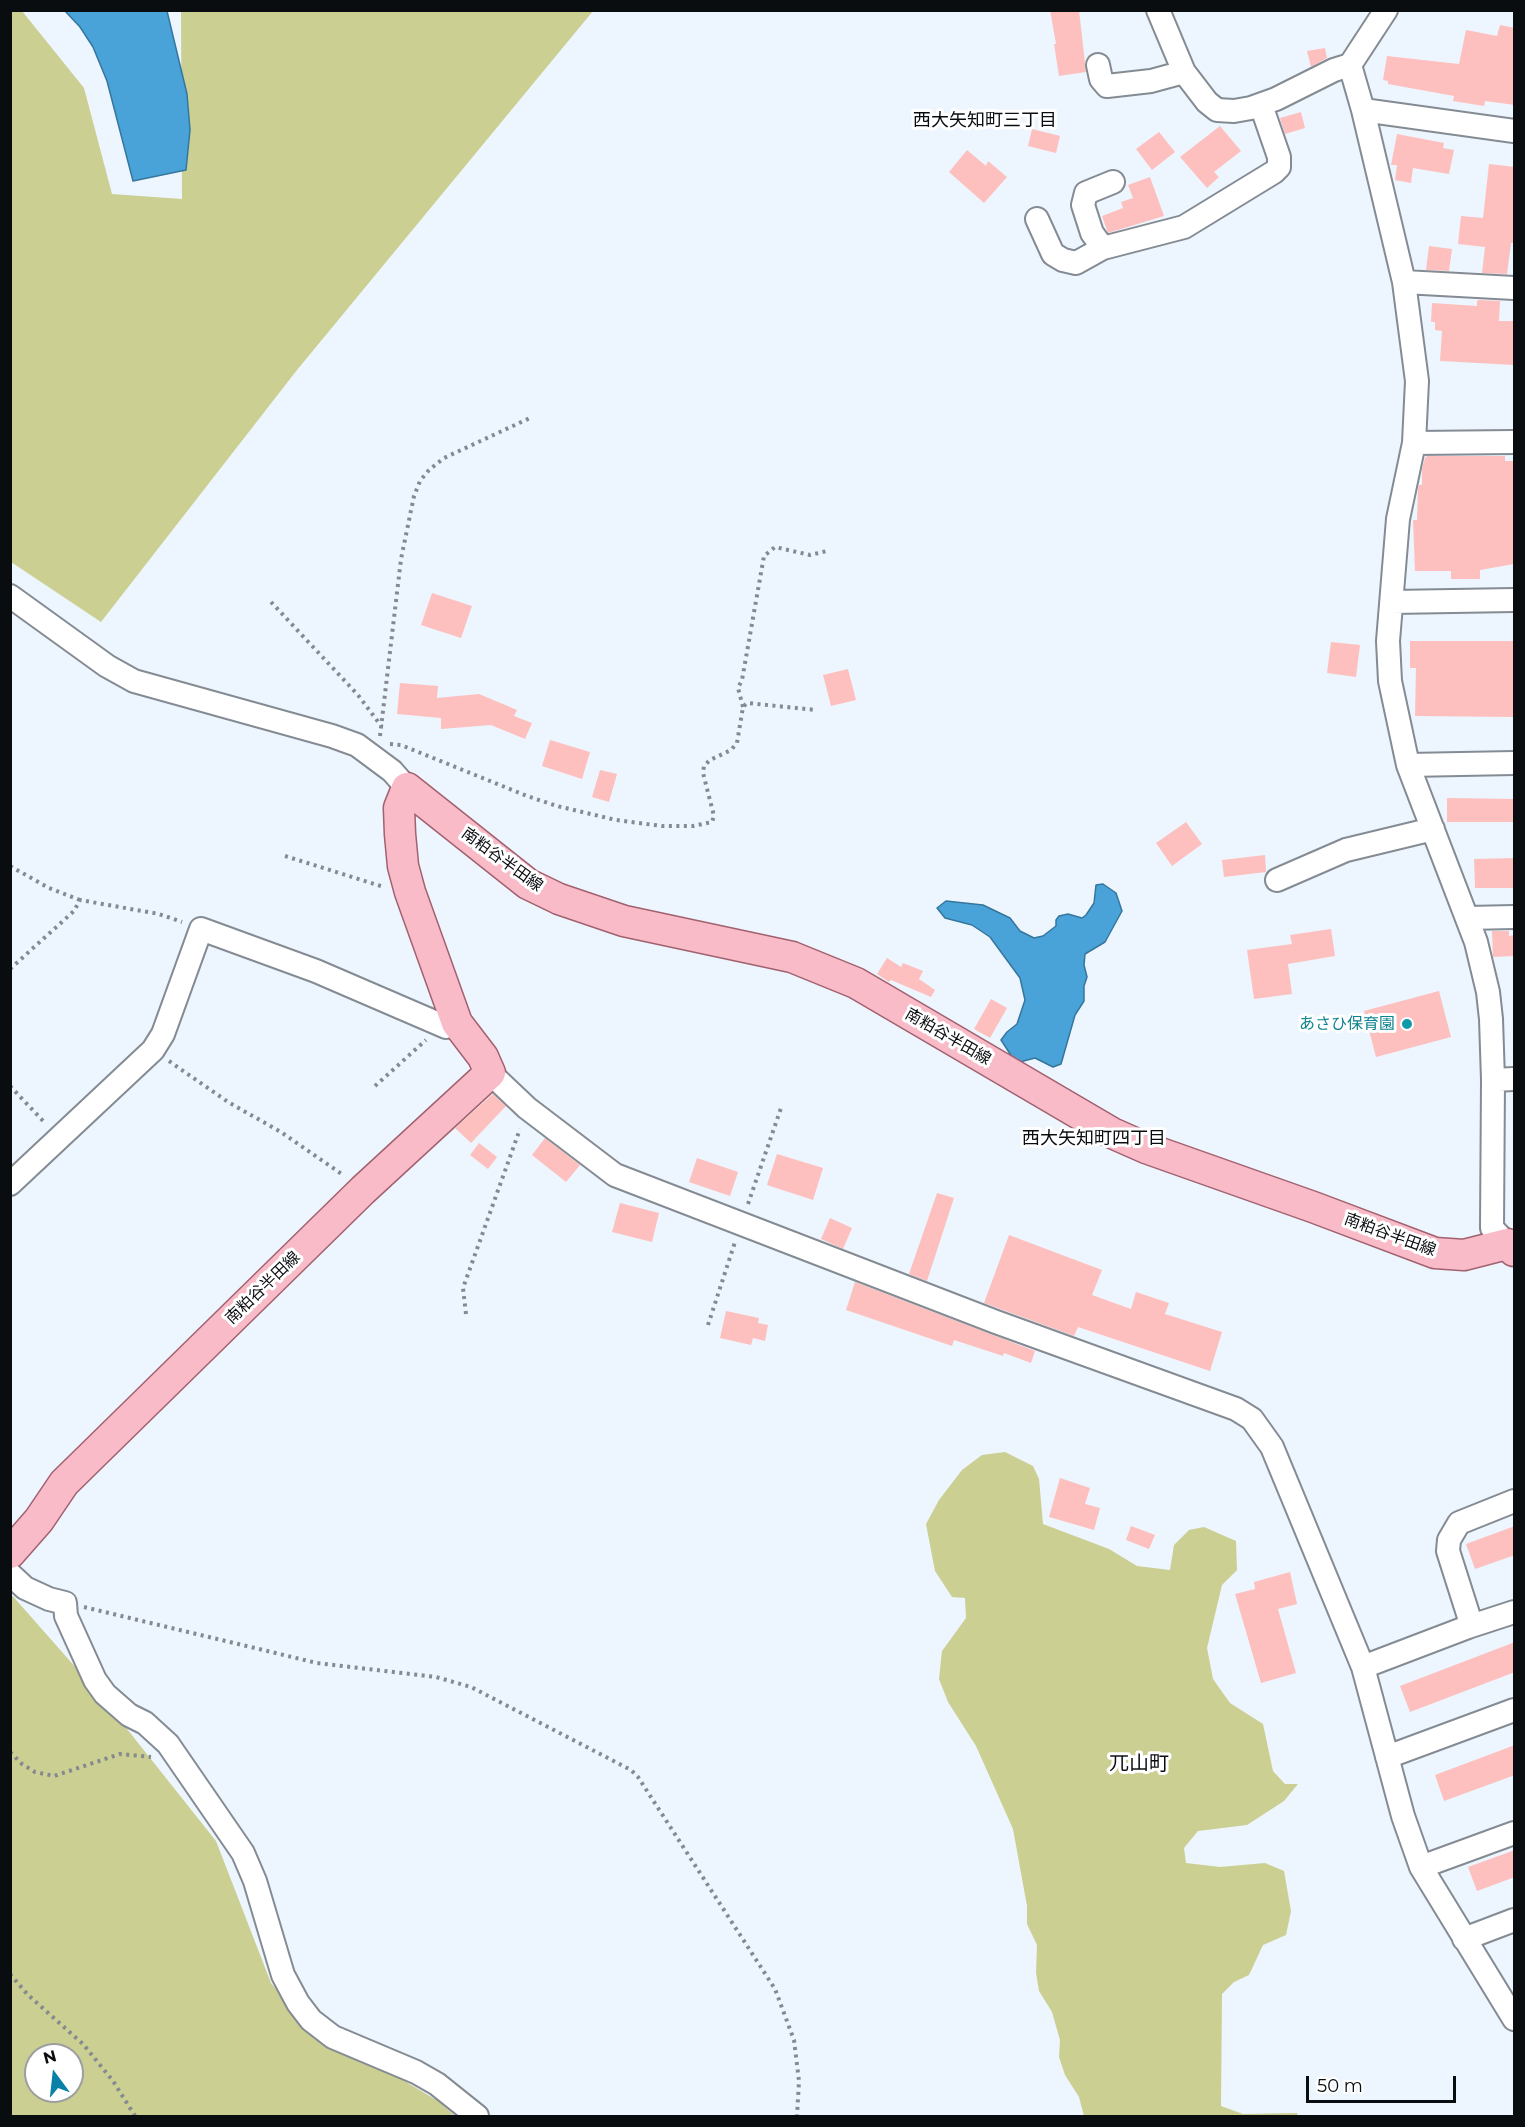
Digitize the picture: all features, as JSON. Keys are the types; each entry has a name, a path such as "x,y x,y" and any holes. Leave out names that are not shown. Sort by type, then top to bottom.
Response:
{"main road":[{"path":"407,788 399,808 403,866 410,892 450,1024 483,1057 490,1073"},
{"name":"南粕谷半田線","path":"407,788 528,884 559,899 624,921 792,957 856,983 1112,1133 1146,1148 1435,1253 1464,1255 1512,1246"},
{"name":"南粕谷半田線","path":"10,1553 39,1520 64,1483 363,1190 490,1073"}],"street":[{"path":"1158,10 1184,72 1207,102 1217,110 1234,111 1261,105 1334,70 1350,66 1386,10"},
{"path":"1098,64 1101,79 1107,86 1151,81 1184,72"},
{"path":"1350,66 1363,110 1404,282 1417,381 1414,442 1398,519 1389,641 1390,681 1408,765 1476,942 1488,992 1491,1019 1504,1079 1492,1228 1512,1246"},
{"path":"1037,219 1053,254 1063,260 1076,263 1102,248 1184,227 1274,172 1279,166 1279,157 1261,105"},
{"path":"1363,110 1515,131"},
{"path":"1102,248 1092,233 1083,205 1086,193 1113,182"},
{"path":"1404,282 1515,288"},
{"path":"1414,442 1515,442"},
{"path":"10,596 107,666 134,681 357,745 392,771 407,788"},
{"path":"1392,602 1515,600"},
{"path":"1408,765 1515,763"},
{"path":"1277,880 1346,850 1433,829"},
{"path":"1467,918 1515,917"},
{"path":"10,1184 153,1050 163,1034 201,929 450,1024"},
{"path":"490,1073 527,1108 615,1175 996,1322 1236,1409 1252,1419 1272,1447 1364,1667 1403,1816 1421,1867 1515,2019"},
{"path":"1468,1627 1469,1617 1448,1551 1449,1540 1459,1523 1515,1501"},
{"path":"10,1574 25,1588 49,1599 65,1603 66,1616 95,1680 105,1694 129,1715 145,1723 160,1736 243,1853 255,1881 283,1975 298,2003 311,2020 333,2037 437,2084 477,2116"},
{"path":"1364,1667 1468,1627 1515,1612"},
{"path":"1388,1757 1515,1710"},
{"path":"1421,1867 1515,1833"},
{"path":"1464,1939 1515,1920"}],"path":[{"path":"530,418 444,458 420,481 414,496 401,559 379,743 401,745 510,790 557,806 616,820 662,826 693,826 712,822 714,816 703,773 704,766 710,760 731,750 737,743 743,706 738,688 742,680 764,556 775,547 810,555 827,551"},
{"path":"272,602 358,695 382,728"},
{"path":"743,706 747,703 816,710"},
{"path":"285,856 398,891 410,892"},
{"path":"10,866 49,888 80,900 159,914 201,929"},
{"path":"10,969 74,911 80,900"},
{"path":"375,1086 407,1055 450,1024"},
{"path":"153,1050 228,1102 281,1132 363,1190"},
{"path":"10,1086 60,1139"},
{"path":"466,1314 463,1288 527,1108"},
{"path":"65,1603 317,1663 436,1677 471,1687 631,1770 638,1777 775,1989 794,2040 800,2081 797,2116"},
{"path":"10,1752 22,1764 45,1775 67,1773 120,1754 173,1761 177,1758"},
{"path":"10,1974 28,1995 83,2044 113,2081 135,2116"}],"green space":[{"path":"10,11 22,11 84,88 112,194 182,199 181,11 593,11 297,370 101,622 11,562"},
{"path":"1005,1452 1033,1466 1039,1479 1043,1524 1109,1549 1137,1566 1170,1570 1174,1545 1189,1530 1204,1527 1236,1541 1237,1570 1222,1585 1207,1648 1213,1679 1230,1703 1263,1724 1273,1771 1285,1784 1298,1784 1284,1801 1247,1825 1198,1831 1184,1848 1186,1863 1220,1867 1265,1863 1284,1871 1291,1911 1286,1935 1263,1945 1249,1975 1234,1982 1222,1994 1221,2106 1243,2114 1297,2113 1298,2116 1084,2116 1079,2097 1065,2075 1059,2057 1060,2040 1052,2012 1039,1991 1036,1973 1037,1945 1027,1924 1027,1906 1013,1829 976,1746 948,1702 939,1679 942,1651 966,1618 965,1598 952,1597 935,1571 926,1524 939,1500 962,1470 982,1455"},
{"path":"10,1593 100,1695 216,1841 271,1983 302,2020 438,2101 455,2116 11,2116"}],"water":[{"path":"65,11 167,11 187,94 190,130 186,170 133,181 107,81 93,47 80,27"},
{"path":"1103,884 1116,893 1122,911 1105,942 1085,954 1084,965 1087,977 1084,986 1084,1001 1075,1015 1061,1064 1053,1067 1035,1058 1016,1063 1001,1040 1017,1024 1025,1000 1020,978 990,937 972,925 945,918 937,908 946,901 983,905 1010,918 1020,931 1034,938 1043,936 1056,926 1059,916 1068,914 1082,918 1086,915 1094,903 1096,885"}],"building":[{"path":"1050,10 1079,10 1086,72 1059,76"},
{"path":"1500,25 1515,28 1515,105 1485,101 1484,106 1453,101 1454,96 1388,84 1388,81 1383,80 1387,56 1459,64 1466,30 1497,36"},
{"path":"1325,48 1327,58 1311,67 1307,51"},
{"path":"1301,112 1305,128 1285,134 1280,118"},
{"path":"1220,126 1241,151 1214,172 1219,177 1207,188 1180,157"},
{"path":"1032,129 1060,136 1056,153 1028,146"},
{"path":"1159,132 1175,152 1152,170 1136,149"},
{"path":"1397,134 1444,143 1443,148 1454,150 1449,174 1413,168 1411,183 1395,180 1397,165 1391,165"},
{"path":"967,150 986,166 988,161 1007,177 984,203 949,172"},
{"path":"1489,164 1515,167 1515,243 1511,243 1507,274 1482,273 1485,247 1458,244 1461,216 1483,218"},
{"path":"1150,177 1164,216 1108,233 1102,216 1123,208 1121,202 1133,198 1128,185"},
{"path":"1429,246 1452,249 1449,271 1426,270"},
{"path":"1479,300 1500,301 1499,321 1515,321 1515,365 1440,361 1442,331 1435,330 1435,322 1431,322 1432,303 1477,306"},
{"path":"1427,456 1505,456 1505,461 1514,461 1514,564 1480,570 1480,579 1451,579 1451,571 1415,571 1413,520 1417,520 1418,489 1419,485 1422,485 1422,469"},
{"path":"432,593 472,606 461,638 421,625"},
{"path":"1410,641 1515,641 1515,717 1415,716 1416,668 1410,668"},
{"path":"1331,642 1360,645 1356,677 1327,673"},
{"path":"848,669 856,700 831,706 823,675"},
{"path":"400,683 438,686 437,698 479,694 517,710 514,716 532,723 525,739 491,725 441,729 441,718 397,714"},
{"path":"550,740 590,752 582,779 542,766"},
{"path":"600,770 617,774 609,802 592,797"},
{"path":"1447,798 1515,799 1515,822 1447,822"},
{"path":"1186,822 1202,844 1172,866 1156,843"},
{"path":"1265,855 1266,872 1224,877 1222,860"},
{"path":"1515,858 1515,888 1475,888 1474,859"},
{"path":"1331,929 1335,956 1288,964 1292,994 1254,999 1247,950 1292,944 1290,935"},
{"path":"1492,931 1509,931 1509,936 1515,935 1515,956 1493,957"},
{"path":"887,958 901,967 903,963 923,971 919,979 935,990 931,997 891,980 889,982 877,974"},
{"name":"あさひ保育園","path":"1439,991 1451,1037 1376,1057 1364,1011"},
{"path":"991,999 1007,1008 990,1038 974,1029"},
{"path":"493,1094 506,1106 471,1143 455,1128"},
{"path":"545,1138 580,1165 566,1182 532,1155"},
{"path":"479,1143 497,1157 488,1169 470,1155"},
{"path":"777,1154 823,1168 813,1200 767,1185"},
{"path":"697,1158 738,1172 730,1196 689,1182"},
{"path":"937,1193 954,1198 927,1281 909,1274"},
{"path":"620,1203 659,1213 652,1242 612,1232"},
{"path":"830,1218 852,1228 843,1249 821,1239"},
{"path":"1009,1235 1102,1270 1092,1295 1131,1309 1136,1292 1169,1303 1165,1314 1222,1332 1210,1371 1078,1327 1074,1336 984,1303"},
{"path":"855,1282 1035,1351 1031,1363 1004,1353 1003,1356 954,1340 952,1346 846,1310"},
{"path":"726,1311 759,1318 758,1323 768,1325 765,1341 753,1338 751,1345 720,1338"},
{"path":"1060,1478 1090,1488 1085,1504 1100,1508 1094,1530 1049,1517"},
{"path":"1131,1526 1155,1535 1149,1549 1126,1540"},
{"path":"1515,1526 1515,1555 1475,1569 1466,1544"},
{"path":"1290,1572 1297,1604 1278,1609 1296,1673 1261,1683 1235,1594 1255,1589 1254,1582"},
{"path":"1515,1642 1515,1672 1410,1712 1400,1686"},
{"path":"1515,1745 1515,1775 1444,1801 1435,1775"},
{"path":"1515,1850 1515,1877 1477,1891 1468,1867"}],"place":[{"name":"あさひ保育園","path":"1407,1024"}],"district":[{"name":"西大矢知町三丁目","path":"985,121"},
{"name":"西大矢知町四丁目","path":"1094,1139"},
{"name":"兀山町","path":"1139,1764"}]}
